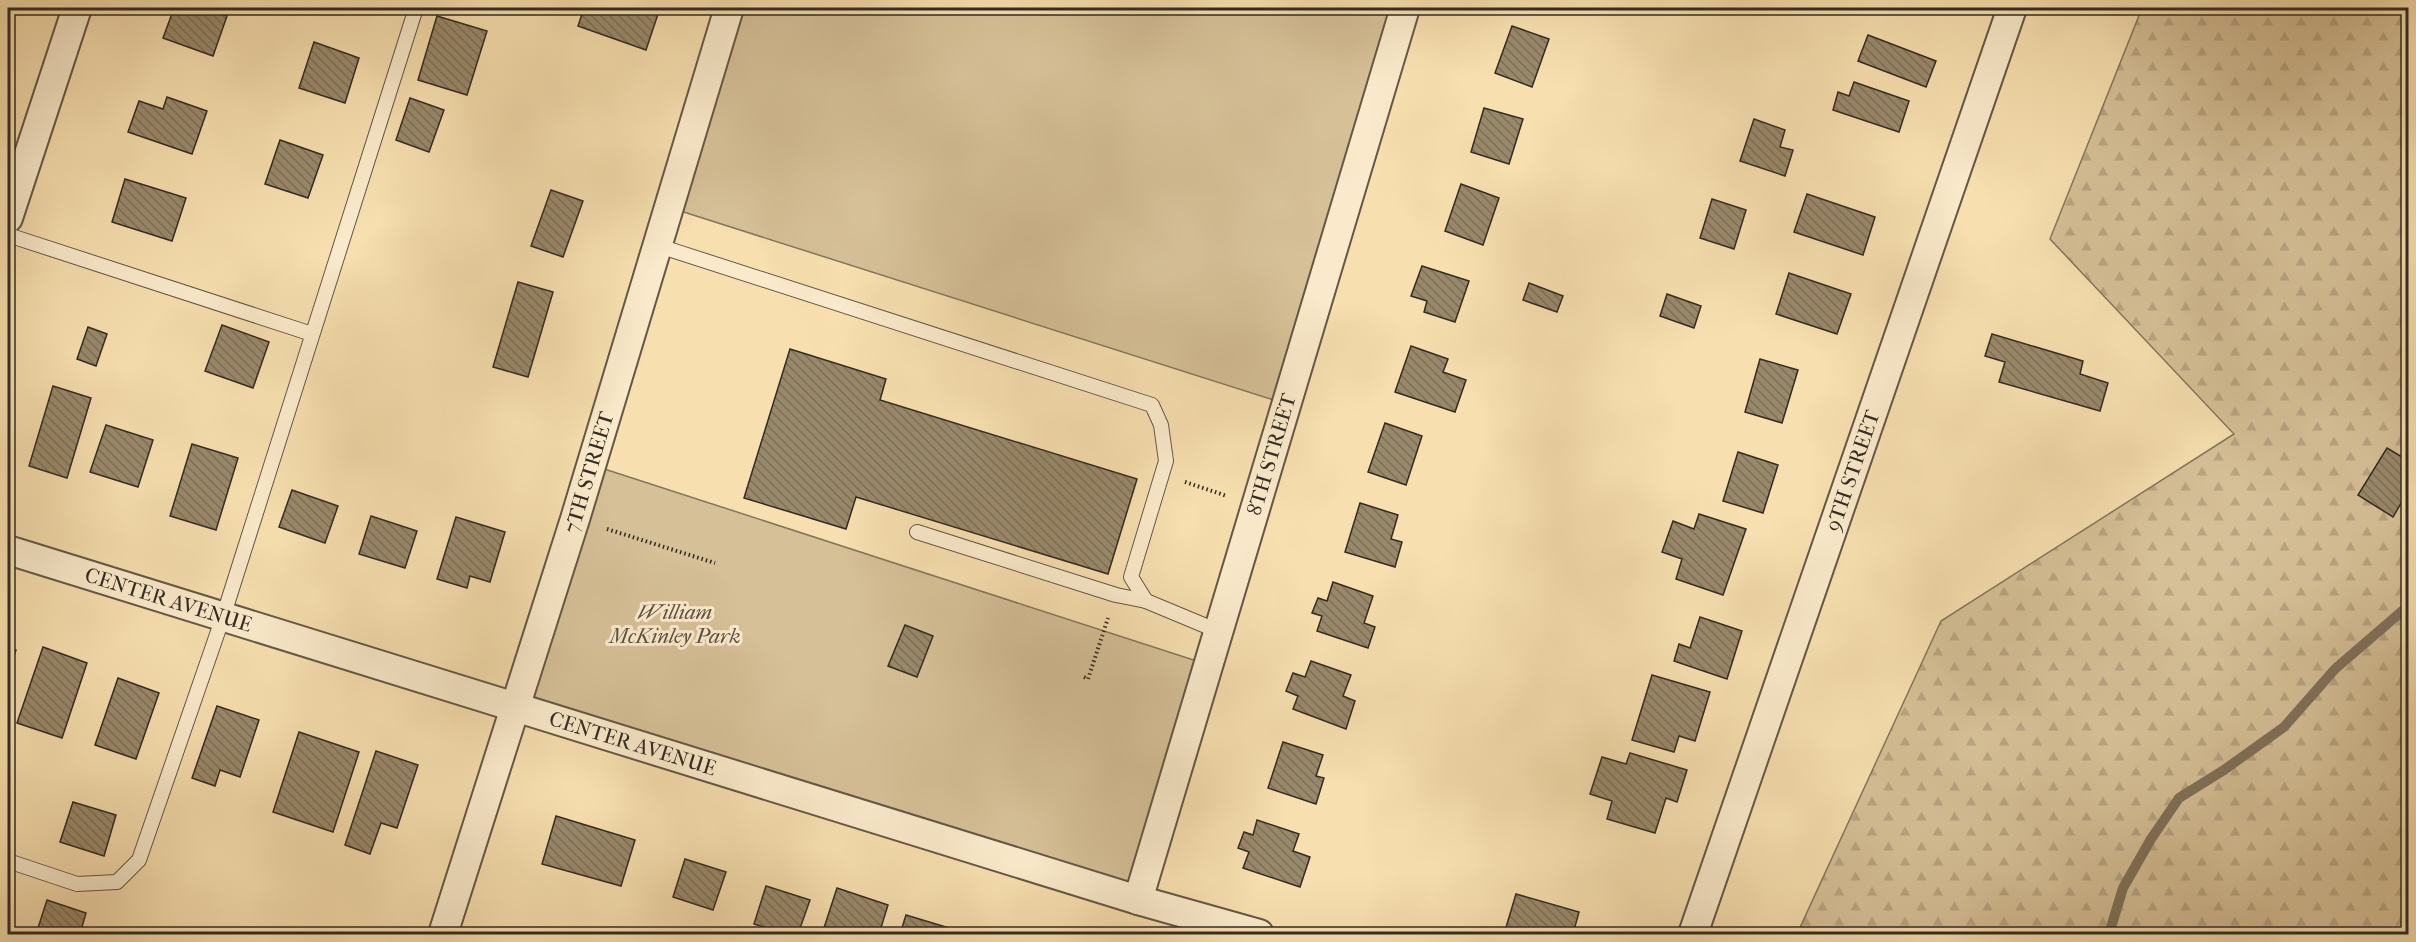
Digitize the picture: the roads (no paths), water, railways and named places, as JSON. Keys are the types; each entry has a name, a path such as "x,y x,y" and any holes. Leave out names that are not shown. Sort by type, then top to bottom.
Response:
{"street":[{"path":"8,218 76,8"},
{"name":"7TH STREET","path":"443,934 575,519 729,8"},
{"name":"8TH STREET","path":"1138,900 1405,8"},
{"name":"9TH STREET","path":"1693,934 2012,8"},
{"name":"CENTER AVENUE","path":"8,550 1138,900 1259,934"}],"lane":[{"path":"8,861 77,884 117,882 139,860 223,617 416,8"},
{"path":"8,235 312,334"},
{"path":"656,245 1152,405 1161,425 1166,461 1131,577 1146,601"},
{"path":"917,532 1116,594 1146,601 1218,631"}],"waterway":[{"path":"2109,934 2123,888 2151,839 2179,798 2224,770 2284,727 2335,669 2408,606"}],"park label":[{"name":"William McKinley Park","path":"675,624"}]}
